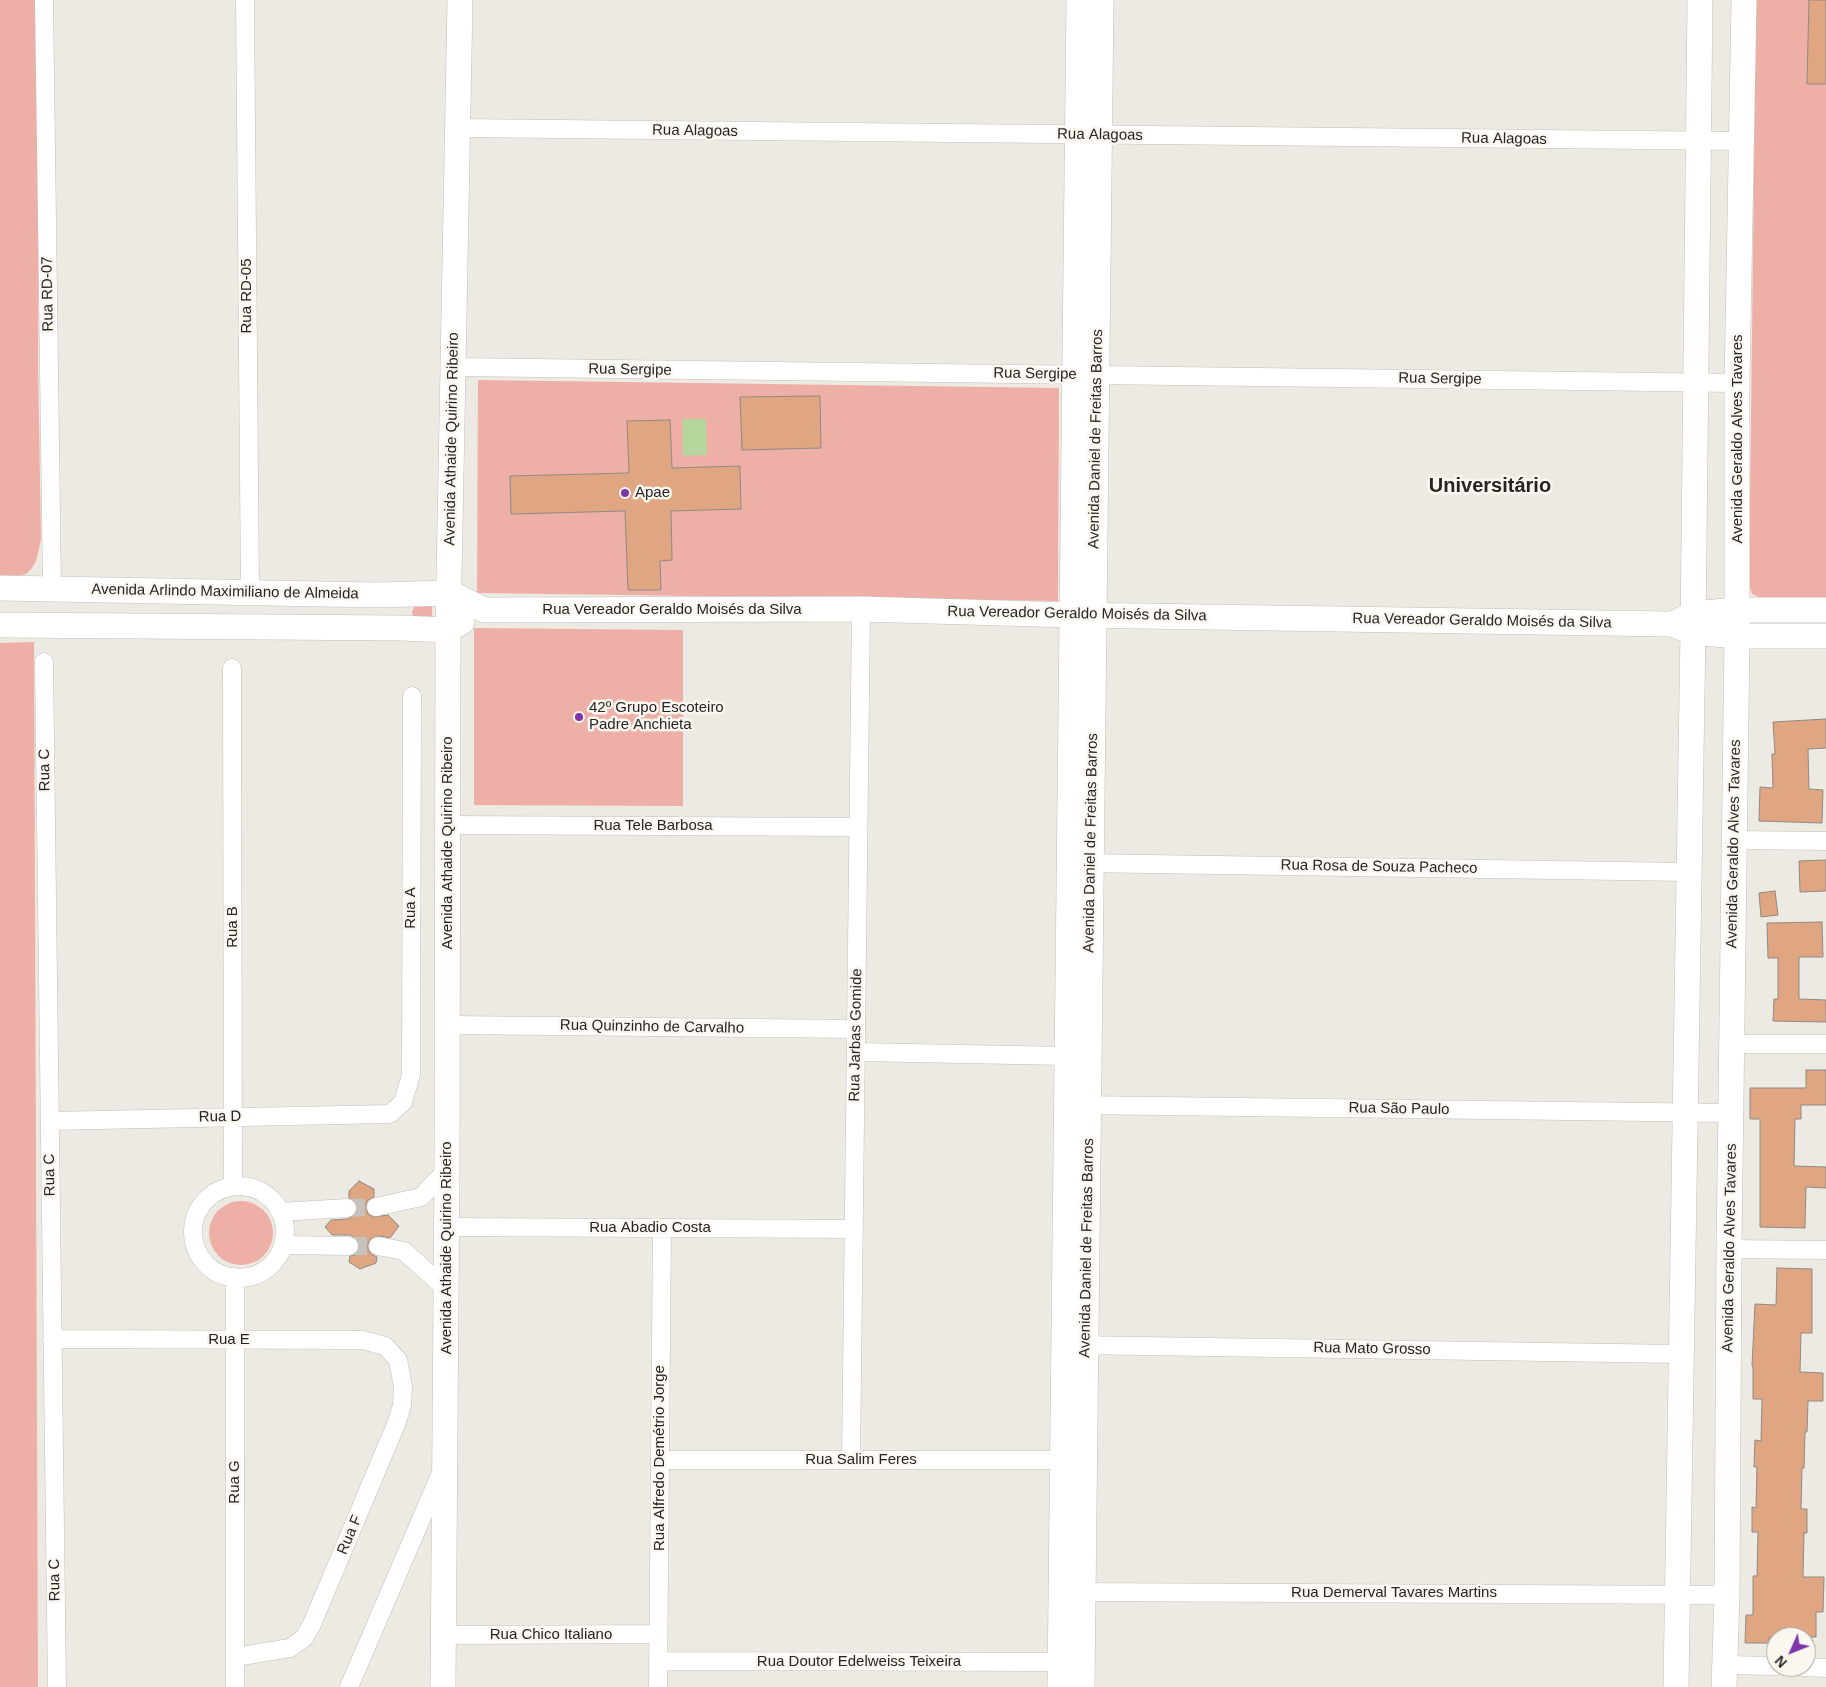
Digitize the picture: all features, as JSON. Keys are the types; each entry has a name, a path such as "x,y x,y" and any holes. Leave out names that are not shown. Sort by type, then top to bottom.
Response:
{"street":[{"name":"Rua RD-07","path":"44,0 52,588"},
{"name":"Rua RD-05","path":"245,0 250,593"},
{"name":"Avenida Athaide Quirino Ribeiro","path":"443,1687 448,1024 448,630 460,0"},
{"name":"Avenida Daniel de Freitas Barros","path":"1060,1687 1060,1662 1072,1592 1086,375 1088,134 1078,0"},
{"name":"Avenida Daniel de Freitas Barros","path":"1088,134 1101,0"},
{"path":"1676,1687 1688,872 1685,623 1696,382 1700,0"},
{"name":"Avenida Geraldo Alves Tavares","path":"1724,1676 1727,1595 1729,1249 1737,636 1737,382 1744,0"},
{"name":"Rua Alagoas","path":"458,128 1741,141"},
{"name":"Rua Sergipe","path":"453,367 1737,382"},
{"name":"Avenida Arlindo Maximiliano de Almeida","path":"0,588 250,593 450,594"},
{"name":"Rua Vereador Geraldo Moisés da Silva","path":"450,594 484,610 861,609 1083,615 1685,623 1737,636 1826,636"},
{"path":"400,595 401,628"},
{"name":"Rua Jarbas Gomide","path":"851,1460 861,609"},
{"name":"Rua Vereador Geraldo Moisés da Silva","path":"448,630 484,610"},
{"name":"Rua Vereador Geraldo Moisés da Silva","path":"1685,623 1737,610 1826,610"},
{"path":"0,625 448,630"},
{"name":"Rua C","path":"44,662 57,1687"},
{"name":"Rua B","path":"232,668 233,1186"},
{"name":"Rua A","path":"390,1114 403,1102 411,1075 412,696"},
{"name":"Rua Tele Barbosa","path":"448,825 858,827"},
{"path":"1734,840 1826,841"},
{"name":"Avenida Daniel de Freitas Barros","path":"1078,1105 1067,1056 1080,863"},
{"name":"Rua Rosa de Souza Pacheco","path":"1080,863 1688,872"},
{"name":"Rua Quinzinho de Carvalho","path":"448,1024 856,1028"},
{"path":"1732,1044 1826,1044"},
{"path":"856,1052 1067,1056"},
{"name":"Rua São Paulo","path":"1078,1105 1731,1114"},
{"name":"Rua D","path":"50,1121 390,1114"},
{"path":"376,1207 421,1197 447,1170"},
{"path":"233,1186 247,1186 261,1191 272,1200 280,1212 284,1222 283,1245 276,1259 265,1270 250,1276 235,1277 218,1273 205,1263 197,1248 193,1232 196,1216 204,1202 217,1191 233,1186"},
{"path":"280,1212 347,1208"},
{"name":"Rua Abadio Costa","path":"447,1227 854,1229"},
{"name":"Rua Alfredo Demétrio Jorge","path":"658,1687 662,1228"},
{"path":"283,1245 349,1246"},
{"path":"378,1246 404,1251 446,1289"},
{"path":"1729,1249 1826,1250"},
{"name":"Rua G","path":"235,1277 235,1687"},
{"name":"Rua E","path":"52,1339 363,1340 385,1346 398,1360"},
{"name":"Avenida Daniel de Freitas Barros","path":"1075,1345 1063,1460 1072,1592 1082,1687"},
{"name":"Rua Mato Grosso","path":"1075,1345 1681,1354"},
{"name":"Rua F","path":"235,1657 290,1648 304,1638 312,1624 397,1422 402,1405 403,1387 398,1360"},
{"name":"Rua Salim Feres","path":"660,1460 1063,1460"},
{"path":"349,1687 445,1463"},
{"name":"Rua Demerval Tavares Martins","path":"1072,1592 1727,1595"},
{"name":"Rua Chico Italiano","path":"443,1635 658,1634"},
{"name":"Rua Doutor Edelweiss Teixeira","path":"658,1661 1060,1662"},
{"path":"1724,1676 1766,1668"}],"shaded area":[{"path":"0,0 36,0 41,540 36,561 32,568 26,574 12,578 0,578"},
{"path":"1756,0 1826,0 1826,598 1760,598 1752,594 1749,584"},
{"path":"478,380 1059,388 1058,601 477,593"},
{"path":"682,419 706,419 707,455 683,456"},
{"path":"432,599 432,626 413,618 412,612 416,602"},
{"name":"42º Grupo Escoteiro Padre Anchieta","path":"474,628 683,630 683,806 474,805"},
{"path":"34,642 38,1687 0,1687 0,643"},
{"path":"241,1201 259,1207 267,1215 273,1233 267,1251 259,1259 241,1265 223,1259 215,1251 209,1233 215,1215 223,1207"}],"building":[{"path":"1809,0 1826,0 1826,84 1807,84"},
{"path":"820,396 821,448 742,450 740,397"},
{"name":"Apae","path":"670,420 672,468 740,466 741,509 671,511 672,560 660,561 661,590 628,590 625,511 511,514 510,476 629,473 627,421"},
{"path":"1826,719 1826,748 1808,749 1809,789 1823,790 1822,823 1759,821 1760,787 1773,788 1772,754 1775,754 1773,722"},
{"path":"1826,860 1826,891 1800,892 1799,861"},
{"path":"1775,891 1778,915 1761,917 1759,893"},
{"path":"1822,922 1823,957 1799,957 1799,999 1826,1000 1826,1022 1773,1021 1774,999 1778,999 1778,958 1768,958 1767,923"},
{"path":"1806,1070 1826,1070 1826,1105 1801,1105 1801,1119 1795,1119 1794,1166 1826,1167 1826,1188 1806,1187 1805,1228 1760,1227 1760,1119 1750,1119 1750,1088 1806,1088"},
{"path":"359,1181 374,1189 374,1197 368,1200 366,1204 368,1214 373,1217 388,1215 399,1226 390,1238 380,1236 370,1239 368,1249 371,1254 377,1257 376,1263 360,1269 349,1262 350,1256 355,1255 358,1251 360,1246 358,1240 350,1235 332,1235 325,1227 331,1220 348,1219 356,1213 358,1207 356,1202 349,1198 349,1191"},
{"path":"1777,1268 1812,1269 1812,1333 1801,1333 1800,1372 1823,1373 1823,1401 1808,1401 1804,1468 1802,1468 1801,1509 1807,1509 1807,1533 1804,1533 1803,1577 1824,1577 1823,1612 1816,1612 1816,1627 1766,1627 1766,1643 1745,1643 1746,1615 1753,1615 1753,1576 1757,1576 1758,1532 1752,1532 1752,1507 1756,1508 1757,1467 1754,1467 1755,1440 1761,1441 1762,1399 1753,1399 1752,1366 1755,1304 1776,1305"}],"tunnel":[{"path":"347,1208 376,1207"},
{"path":"349,1246 378,1246"}],"place":[{"name":"Apae","path":"625,493"},
{"name":"42º Grupo Escoteiro Padre Anchieta","path":"579,717"}],"district":[{"name":"Universitário","path":"1490,486"}]}
